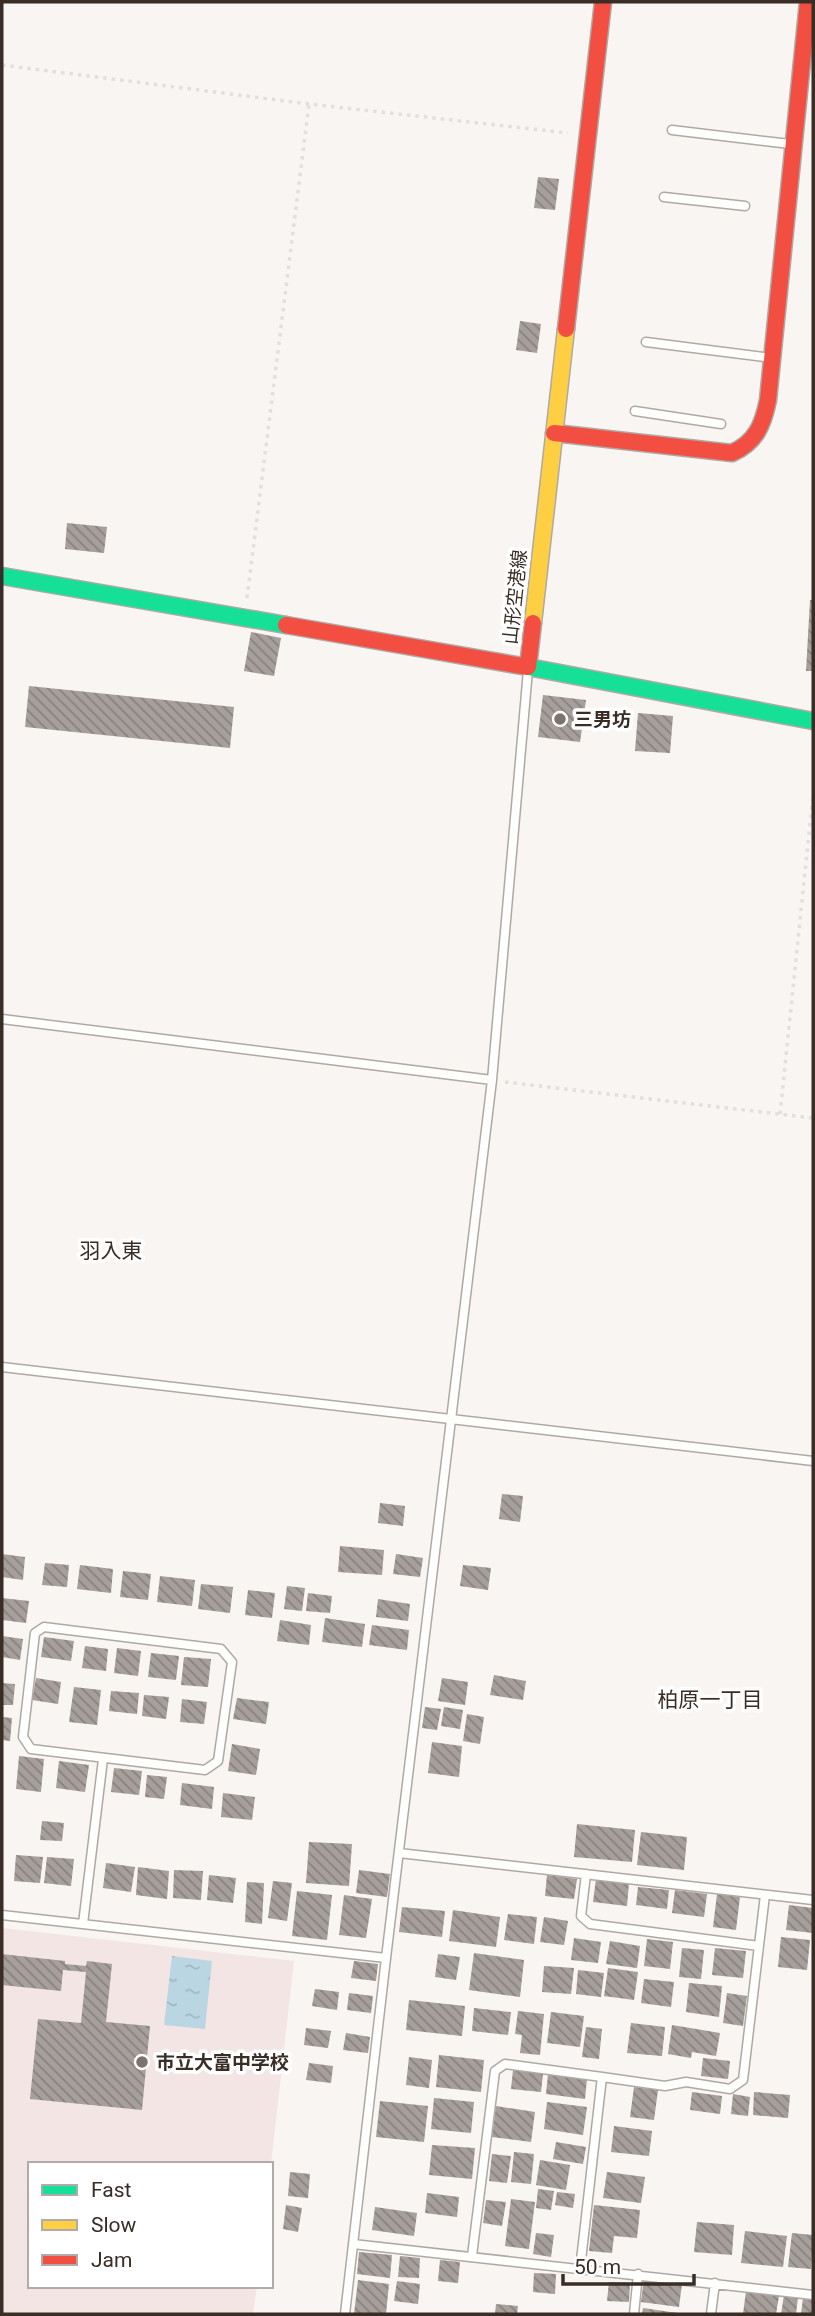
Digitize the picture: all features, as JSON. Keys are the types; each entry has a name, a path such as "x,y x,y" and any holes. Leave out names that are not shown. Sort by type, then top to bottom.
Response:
{"main road":[{"name":"山形空港線","path":"2,576 528,667 603,2"},
{"path":"554,433 732,453 754,443 765,415 772,358 808,2"},
{"path":"528,667 813,721"}],"lane":[{"path":"672,130 793,144"},
{"path":"664,197 745,206"},
{"path":"646,342 772,358"},
{"path":"635,411 721,424"},
{"path":"345,2314 492,1080 528,667"},
{"path":"2,1019 492,1080"},
{"path":"2,1367 813,1461"},
{"path":"44,1627 221,1649 232,1662 218,1761 205,1770 103,1759 31,1749 23,1737 35,1633 44,1627"},
{"path":"83,1924 103,1759"},
{"path":"399,1853 813,1900"},
{"path":"586,1874 581,1916 590,1924 759,1946"},
{"path":"472,2256 495,2071 505,2064 665,2086 687,2082 730,2089 743,2080 765,1895"},
{"path":"2,1915 387,1958"},
{"path":"580,2269 602,2077"},
{"path":"353,2244 813,2295"},
{"path":"634,2314 638,2274"},
{"path":"711,2314 715,2283"}],"path":[{"path":"2,65 309,104 587,135"},
{"path":"245,616 309,104"},
{"path":"780,1114 813,795"},
{"path":"492,1080 813,1118"}],"shaded area":[{"name":"市立大富中学校","path":"2,1928 294,1961 271,2162 28,2162 28,2288 257,2288 253,2314 2,2314"}],"water":[{"path":"172,1956 212,1961 205,2029 164,2025"}],"building":[{"path":"538,177 559,179 555,210 534,208"},
{"path":"520,321 541,324 537,353 516,350"},
{"path":"67,523 107,527 104,553 65,549"},
{"path":"810,600 813,600 813,671 806,671"},
{"path":"251,632 281,638 274,676 244,671"},
{"path":"29,686 234,707 230,748 25,727"},
{"path":"543,695 586,700 580,742 538,737"},
{"path":"638,713 673,716 670,753 635,751"},
{"path":"502,1494 523,1496 520,1522 499,1519"},
{"path":"380,1503 405,1506 403,1526 378,1523"},
{"path":"340,1546 384,1550 382,1575 338,1572"},
{"path":"2,1554 25,1557 23,1580 2,1577"},
{"path":"396,1554 423,1558 420,1577 393,1574"},
{"path":"45,1563 69,1565 67,1587 42,1585"},
{"path":"80,1565 113,1569 111,1593 77,1589"},
{"path":"463,1565 491,1568 488,1590 460,1586"},
{"path":"123,1571 151,1574 148,1600 120,1597"},
{"path":"160,1576 195,1580 192,1606 157,1602"},
{"path":"201,1584 233,1587 230,1613 198,1609"},
{"path":"287,1586 305,1588 302,1611 284,1609"},
{"path":"248,1590 275,1593 272,1618 245,1615"},
{"path":"308,1593 332,1596 330,1613 306,1611"},
{"path":"2,1598 29,1601 26,1623 2,1620"},
{"path":"378,1599 410,1604 408,1621 376,1617"},
{"path":"325,1618 365,1624 362,1647 322,1642"},
{"path":"280,1620 311,1625 309,1645 277,1641"},
{"path":"372,1625 409,1630 407,1650 369,1645"},
{"path":"2,1636 23,1639 20,1660 2,1657"},
{"path":"44,1637 74,1641 71,1661 41,1657"},
{"path":"85,1646 108,1649 106,1671 82,1668"},
{"path":"117,1648 141,1651 138,1676 114,1673"},
{"path":"151,1653 179,1656 176,1680 148,1677"},
{"path":"184,1657 211,1659 208,1687 181,1685"},
{"path":"494,1675 526,1681 523,1700 490,1695"},
{"path":"36,1678 61,1682 58,1704 32,1700"},
{"path":"442,1678 468,1682 465,1705 438,1701"},
{"path":"2,1683 15,1684 13,1705 2,1705"},
{"path":"74,1687 101,1690 97,1725 69,1722"},
{"path":"111,1691 139,1693 137,1714 109,1711"},
{"path":"144,1695 169,1697 166,1719 142,1716"},
{"path":"237,1698 269,1702 266,1724 233,1719"},
{"path":"182,1699 207,1702 204,1724 180,1722"},
{"path":"425,1707 441,1709 437,1730 422,1728"},
{"path":"444,1707 463,1710 460,1729 441,1726"},
{"path":"467,1714 484,1717 480,1744 463,1741"},
{"path":"2,1717 12,1718 10,1741 2,1740"},
{"path":"432,1742 462,1746 459,1777 428,1773"},
{"path":"232,1744 260,1749 256,1775 228,1771"},
{"path":"19,1756 44,1759 41,1792 16,1789"},
{"path":"59,1761 89,1765 85,1792 56,1788"},
{"path":"114,1768 142,1771 139,1795 111,1792"},
{"path":"147,1775 167,1777 164,1799 145,1797"},
{"path":"182,1783 214,1787 212,1809 180,1805"},
{"path":"223,1793 255,1797 252,1820 221,1817"},
{"path":"42,1821 64,1823 62,1841 40,1840"},
{"path":"577,1824 635,1830 632,1862 574,1857"},
{"path":"641,1832 687,1837 684,1870 637,1865"},
{"path":"309,1842 352,1844 349,1886 306,1883"},
{"path":"16,1855 43,1857 40,1883 14,1881"},
{"path":"47,1857 74,1859 71,1886 44,1883"},
{"path":"106,1863 135,1867 131,1892 103,1888"},
{"path":"138,1867 169,1871 167,1899 136,1895"},
{"path":"174,1870 203,1871 201,1900 173,1898"},
{"path":"359,1870 390,1874 387,1897 356,1893"},
{"path":"209,1875 236,1878 233,1903 207,1900"},
{"path":"547,1875 577,1879 574,1899 545,1896"},
{"path":"596,1879 629,1883 627,1906 593,1902"},
{"path":"273,1881 292,1883 287,1921 268,1918"},
{"path":"247,1882 264,1883 262,1924 245,1922"},
{"path":"638,1887 669,1890 667,1909 636,1905"},
{"path":"675,1890 707,1894 704,1917 672,1913"},
{"path":"297,1891 332,1895 327,1940 292,1936"},
{"path":"717,1894 740,1897 736,1930 713,1927"},
{"path":"344,1895 372,1899 366,1938 339,1935"},
{"path":"789,1905 813,1908 813,1933 786,1930"},
{"path":"402,1907 445,1911 442,1937 399,1932"},
{"path":"453,1910 500,1917 496,1947 449,1941"},
{"path":"508,1914 537,1917 534,1944 504,1940"},
{"path":"544,1917 568,1921 564,1945 540,1942"},
{"path":"781,1937 810,1940 807,1970 778,1967"},
{"path":"574,1938 601,1942 598,1963 571,1960"},
{"path":"647,1939 673,1942 670,1969 644,1966"},
{"path":"610,1941 640,1946 637,1968 606,1964"},
{"path":"682,1948 704,1950 701,1979 679,1977"},
{"path":"715,1948 746,1951 743,1978 712,1975"},
{"path":"474,1953 524,1960 520,1997 469,1990"},
{"path":"2,1954 86,1966 87,1961 112,1964 106,2022 150,2026 142,2110 30,2099 38,2019 81,2023 86,1972 63,1970 61,1991 2,1985"},
{"path":"438,1954 460,1957 456,1980 435,1977"},
{"path":"354,1961 378,1964 376,1981 351,1978"},
{"path":"544,1966 574,1968 571,1994 542,1992"},
{"path":"608,1968 638,1972 634,2000 604,1996"},
{"path":"578,1970 604,1973 601,1997 576,1994"},
{"path":"644,1979 674,1982 671,2007 641,2003"},
{"path":"689,1983 722,1986 719,2017 686,2012"},
{"path":"315,1989 339,1992 337,2010 312,2006"},
{"path":"349,1993 373,1996 371,2013 347,2010"},
{"path":"727,1993 747,1996 743,2026 723,2023"},
{"path":"409,2000 465,2006 462,2036 406,2030"},
{"path":"474,2008 511,2012 508,2035 472,2031"},
{"path":"518,2011 544,2014 540,2055 520,2053 522,2035 515,2034"},
{"path":"551,2012 584,2016 580,2047 547,2043"},
{"path":"631,2023 665,2027 662,2056 627,2053"},
{"path":"672,2025 720,2033 716,2056 692,2052 691,2058 668,2054"},
{"path":"586,2027 602,2029 599,2059 582,2057"},
{"path":"306,2028 331,2031 328,2048 304,2045"},
{"path":"346,2033 370,2037 368,2053 343,2050"},
{"path":"439,2055 484,2060 481,2092 436,2087"},
{"path":"409,2057 432,2060 429,2088 406,2085"},
{"path":"703,2058 730,2061 728,2079 701,2076"},
{"path":"309,2063 333,2066 331,2083 306,2080"},
{"path":"513,2070 543,2074 541,2092 511,2089"},
{"path":"548,2074 587,2079 585,2099 546,2094"},
{"path":"634,2087 658,2090 654,2120 630,2117"},
{"path":"692,2092 722,2096 720,2114 690,2110"},
{"path":"754,2092 790,2095 788,2118 753,2115"},
{"path":"733,2094 750,2097 748,2116 731,2114"},
{"path":"434,2098 474,2102 471,2133 431,2129"},
{"path":"380,2101 428,2106 424,2142 376,2137"},
{"path":"547,2102 587,2107 583,2135 544,2129"},
{"path":"496,2106 535,2112 531,2142 492,2137"},
{"path":"614,2126 652,2131 649,2156 611,2152"},
{"path":"556,2142 586,2147 583,2164 553,2159"},
{"path":"432,2145 475,2148 472,2179 429,2175"},
{"path":"514,2152 534,2154 531,2184 511,2182"},
{"path":"492,2154 511,2156 507,2183 489,2181"},
{"path":"540,2160 570,2165 566,2190 536,2185"},
{"path":"290,2172 310,2174 308,2198 288,2196"},
{"path":"607,2172 645,2177 641,2203 603,2198"},
{"path":"538,2189 554,2191 551,2210 536,2208"},
{"path":"557,2192 575,2194 573,2208 555,2205"},
{"path":"427,2193 459,2197 457,2217 425,2213"},
{"path":"511,2199 535,2202 529,2249 505,2246"},
{"path":"486,2200 506,2202 502,2226 483,2223"},
{"path":"286,2205 302,2208 298,2232 283,2229"},
{"path":"594,2205 640,2210 637,2238 614,2236 612,2253 589,2251"},
{"path":"375,2207 417,2213 414,2236 372,2230"},
{"path":"697,2222 734,2225 732,2255 694,2252"},
{"path":"745,2231 787,2236 783,2267 741,2263"},
{"path":"536,2233 554,2235 551,2257 533,2254"},
{"path":"792,2233 813,2235 811,2269 788,2267"},
{"path":"359,2252 392,2255 390,2278 357,2274"},
{"path":"400,2256 420,2258 419,2278 398,2277"},
{"path":"440,2260 460,2262 458,2283 438,2281"},
{"path":"534,2273 556,2274 555,2294 533,2292"},
{"path":"644,2279 682,2284 679,2307 641,2302"},
{"path":"358,2280 389,2284 386,2314 354,2314"},
{"path":"397,2281 420,2284 418,2304 394,2301"},
{"path":"609,2282 630,2283 629,2302 607,2301"},
{"path":"746,2291 779,2296 776,2314 743,2314"},
{"path":"784,2295 798,2297 796,2314 781,2314"},
{"path":"803,2298 813,2299 813,2314 801,2314"},
{"path":"496,2304 518,2306 517,2314 495,2314"},
{"path":"643,2308 678,2313 678,2314 642,2314"}],"traffic: fast":[{"path":"2,576 286,625"},
{"path":"528,667 813,721"}],"traffic: slow":[{"path":"533,623 566,329"}],"traffic: jam":[{"path":"566,329 603,2"},
{"path":"554,433 732,453 747,444 757,432 768,400 808,2"},
{"path":"286,625 528,667 533,623"}],"place":[{"name":"三男坊","path":"560,719"},
{"name":"市立大富中学校","path":"142,2062"}],"district":[{"name":"羽入東","path":"111,1251"},
{"name":"柏原一丁目","path":"710,1700"}]}
